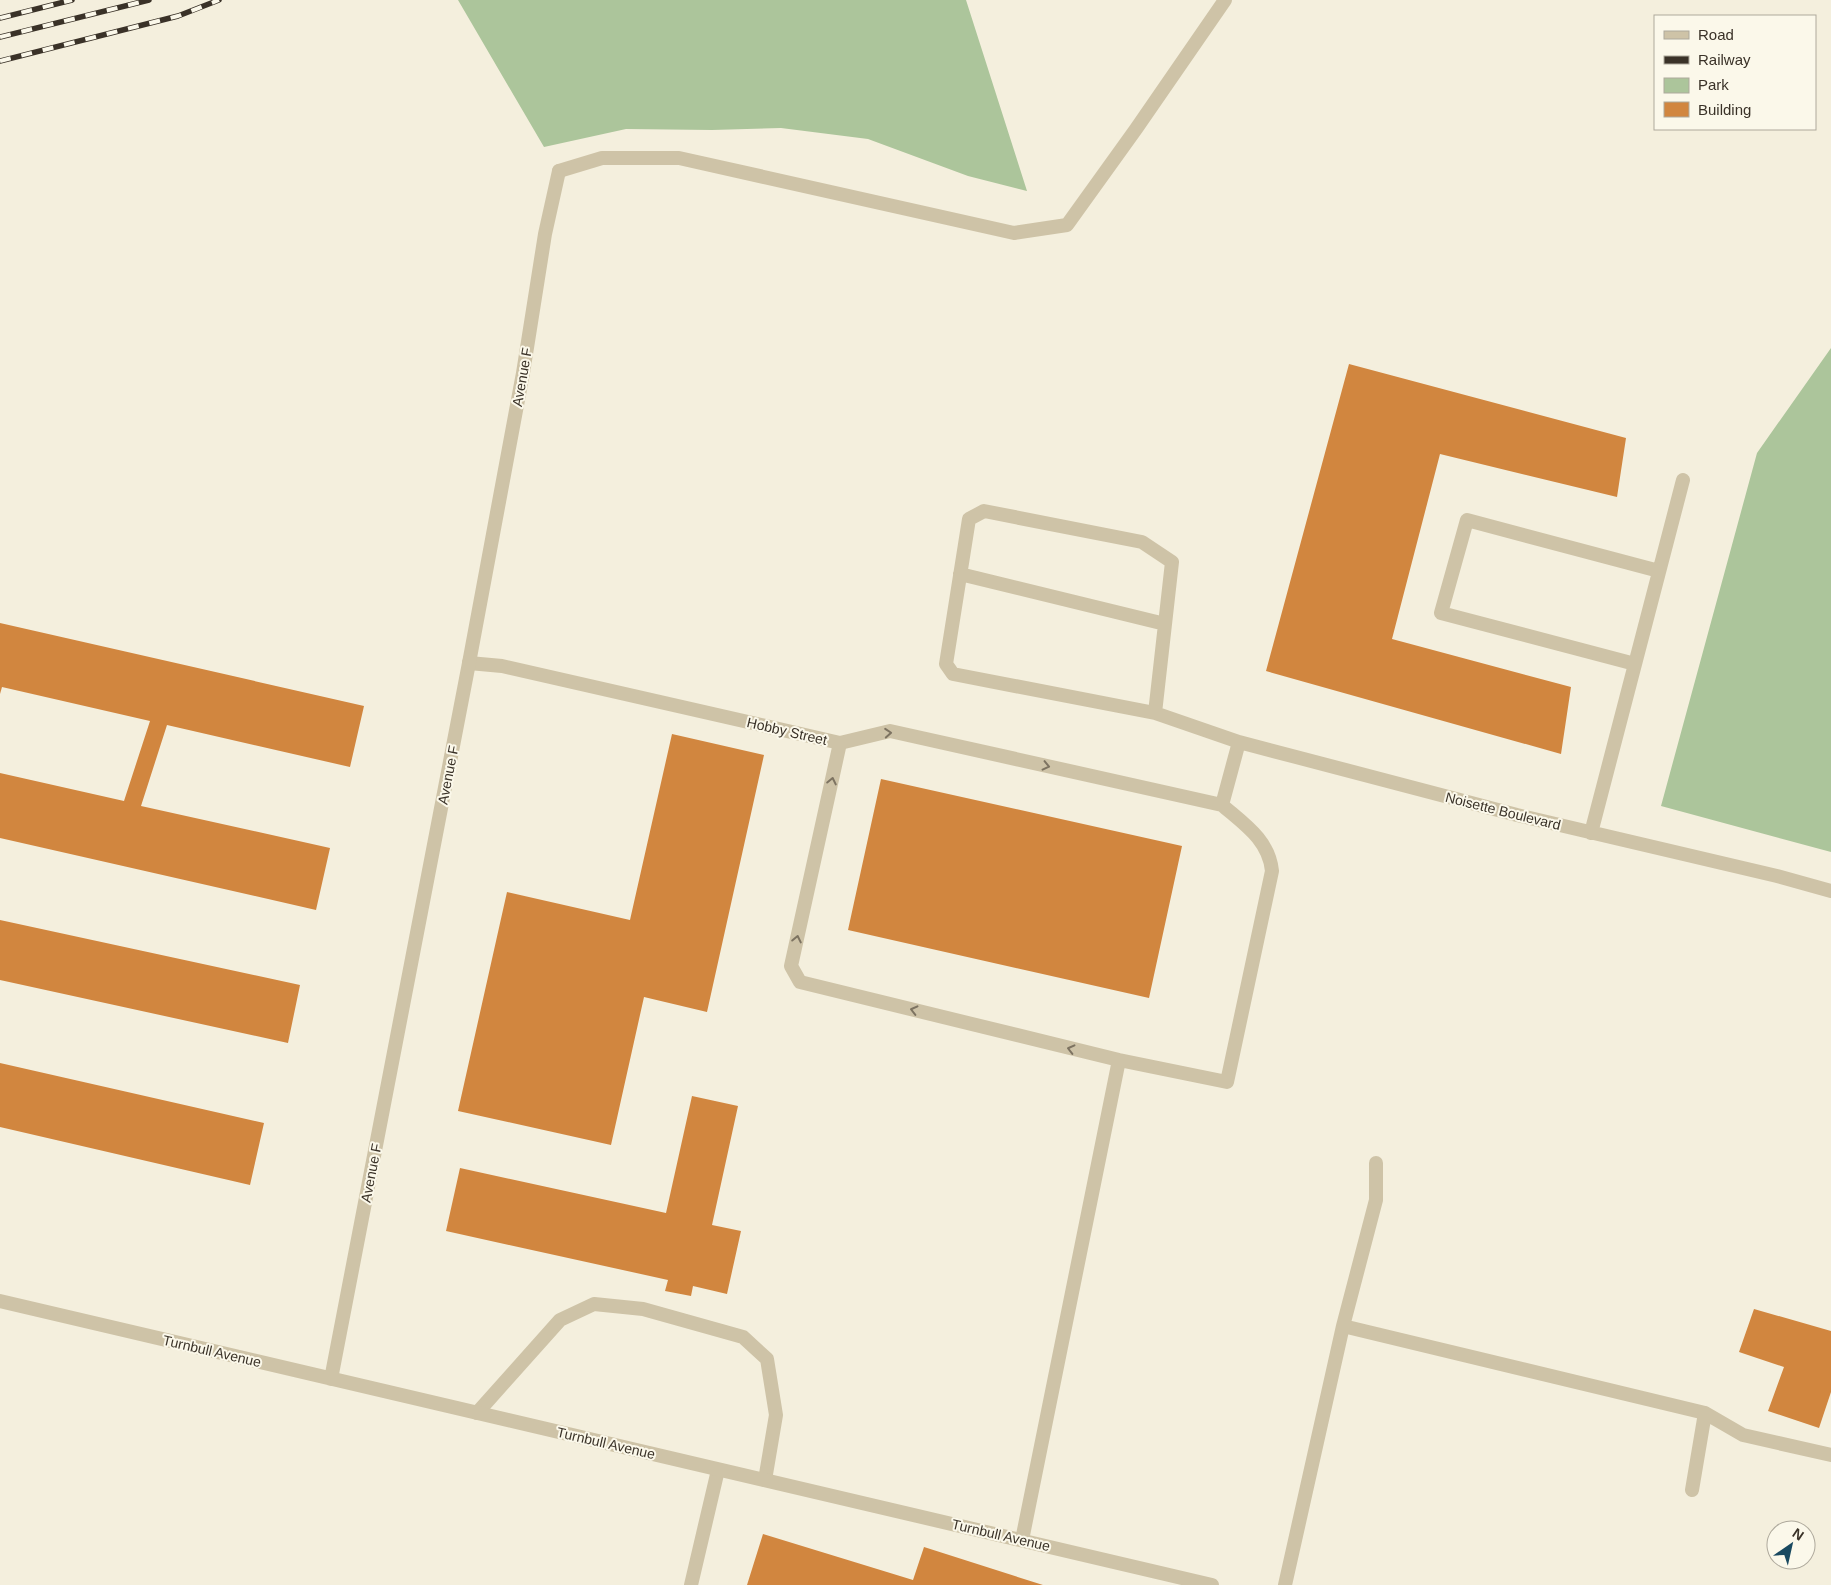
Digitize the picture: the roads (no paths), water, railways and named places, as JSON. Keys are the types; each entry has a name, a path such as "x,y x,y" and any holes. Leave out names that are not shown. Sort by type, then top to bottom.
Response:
{"street":[{"name":"Avenue F","path":"332,1379 469,663 523,373 545,234 559,171 602,158 679,158 1014,233 1067,225 1225,0"},
{"path":"1590,833 1683,480"},
{"name":"Noisette Boulevard","path":"1165,624 1172,562 1142,542 984,511 969,519 946,664 953,674 1155,713 1239,742 1517,815 1831,890"},
{"path":"1635,664 1441,613 1467,520 1660,572"},
{"path":"960,574 1165,624 1155,713"},
{"name":"Hobby Street","path":"469,663 502,666 840,743 890,731 1222,805"},
{"path":"840,743 791,966 800,982 1119,1060 1227,1082 1272,871 1271,859 1257,835 1222,805 1239,742"},
{"path":"1022,1540 1119,1060"},
{"path":"1284,1585 1343,1326 1376,1200 1376,1163"},
{"name":"Turnbull Avenue","path":"0,1302 1212,1585"},
{"path":"477,1413 560,1320 594,1304 643,1309 743,1337 767,1359 776,1415 765,1480"},
{"path":"1343,1326 1705,1413 1743,1436 1831,1455"},
{"path":"1692,1490 1705,1413"},
{"path":"690,1585 718,1470"}],"railway":[{"path":"0,18 72,0"},
{"path":"0,37 149,0"},
{"path":"0,61 178,16 219,0"}]}
